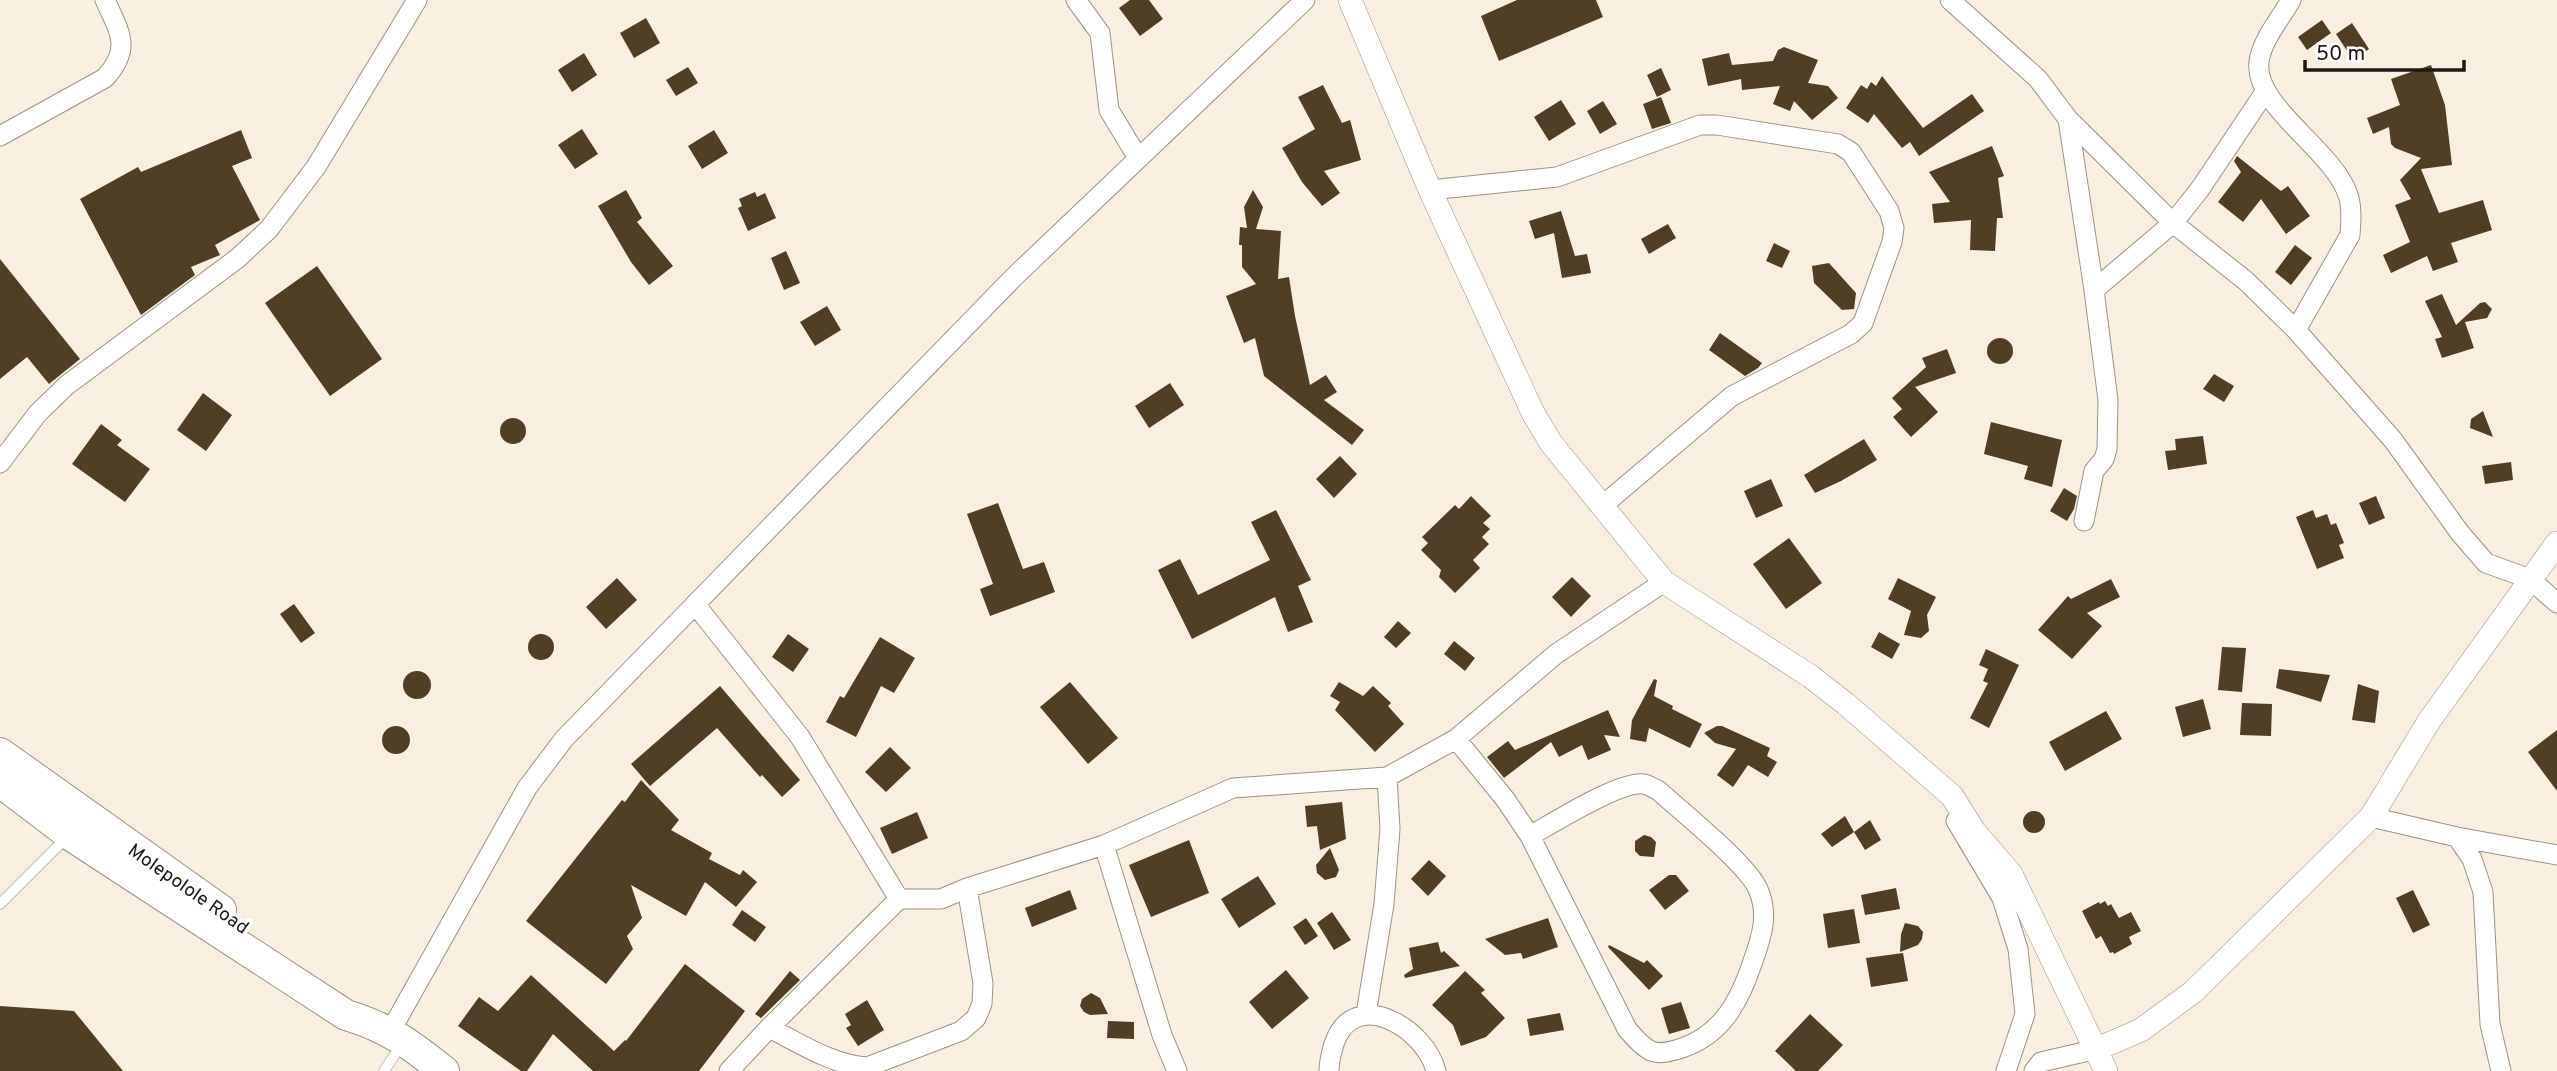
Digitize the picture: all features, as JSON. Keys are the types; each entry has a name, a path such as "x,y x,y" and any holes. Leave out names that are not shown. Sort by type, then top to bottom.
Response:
{"main road":[{"name":"Molepolole Road","path":"0,753 76,824"},
{"name":"Molepolole Road","path":"0,782 76,824 346,1016 390,1032 444,1071"}],"street":[{"path":"0,136 105,78 118,63 122,45 118,26 105,0"},
{"path":"0,463 38,412 67,386 238,258 269,229 316,167 417,0"},
{"path":"1076,0 1100,33 1109,110 1138,158"},
{"path":"390,1032 527,788 544,764 695,604 1015,276 1305,0"},
{"path":"1350,0 1430,190 1533,413 1551,443 1664,582 1810,676 1952,796 1974,831 2011,874 2106,1071"},
{"path":"1950,0 2038,79 2068,119 2173,223 2246,281 2297,330 2393,440 2460,533 2486,563 2530,579 2557,603"},
{"path":"2291,0 2268,39 2259,61 2259,74 2265,92 2337,172 2348,195 2352,217 2350,235 2297,330"},
{"path":"2094,290 2173,223 2200,189 2265,92"},
{"path":"2068,119 2108,400 2109,434 2104,459 2094,471 2084,521"},
{"path":"1430,190 1557,177 1700,125 1717,125 1838,144 1851,152 1889,211 1894,228 1892,242 1863,323 1851,334 1732,396 1602,506"},
{"path":"2034,1071 2041,1062 2097,1049 2141,1030 2193,992 2371,817 2430,721 2557,543"},
{"path":"729,1071 899,899 941,899 967,888 1104,845 1233,789 1387,777 1456,739 1556,654 1664,582"},
{"path":"695,604 800,737 899,899"},
{"path":"1456,739 1505,799 1530,836 1627,1029 1653,1052 1669,1052 1696,1043 1714,1031 1743,993 1764,931 1764,910 1758,888 1746,872 1659,791 1646,784 1631,785 1610,793 1530,836"},
{"path":"1366,1014 1378,950 1387,867 1390,829 1387,777"},
{"path":"1937,783 1956,821 2002,898 2018,949 2025,1014 2006,1071"},
{"path":"2371,817 2457,837 2557,855"},
{"path":"2457,837 2472,859 2483,892 2490,1024 2501,1071"},
{"path":"1104,845 1162,1035 1177,1071"},
{"path":"769,1028 837,1061 867,1067 961,1031 976,1018 982,1004 983,983 967,888"},
{"path":"1329,1071 1335,1040 1343,1026 1366,1014 1382,1017 1405,1028 1424,1043 1436,1071"}],"lane":[{"path":"0,904 76,824"},
{"path":"384,1071 390,1032"}],"building":[{"path":"1130,0 1149,0 1163,19 1140,36 1119,8"},
{"path":"1517,0 1596,0 1603,17 1499,61 1481,16"},
{"path":"646,18 660,43 634,58 620,33"},
{"path":"2322,20 2331,33 2307,50 2298,37"},
{"path":"2352,23 2369,49 2353,60 2336,34"},
{"path":"1784,47 1818,60 1808,83 1828,86 1838,98 1812,120 1794,101 1790,111 1773,104 1780,86 1742,90 1741,79 1708,86 1702,59 1729,53 1732,65 1773,61 1778,50"},
{"path":"584,53 597,75 572,92 558,70"},
{"path":"2431,65 2445,105 2452,165 2421,169 2439,213 2483,200 2492,230 2451,243 2458,262 2433,271 2427,256 2391,273 2383,255 2410,242 2395,205 2411,199 2400,180 2421,158 2395,148 2391,144 2389,127 2373,134 2367,118 2400,105 2391,79"},
{"path":"688,67 698,83 676,96 666,80"},
{"path":"1661,68 1671,90 1657,97 1647,75"},
{"path":"1882,76 1923,128 1972,94 1984,111 1919,156 1910,142 1902,148 1874,114 1868,123 1846,108 1861,85 1867,89 1871,82 1876,86"},
{"path":"1323,85 1342,123 1350,120 1361,160 1324,171 1340,193 1322,206 1302,182 1282,148 1315,129 1298,97"},
{"path":"1661,97 1671,123 1652,129 1643,104"},
{"path":"1561,100 1576,124 1549,141 1534,117"},
{"path":"1603,101 1617,124 1600,134 1587,111"},
{"path":"582,129 598,154 575,169 558,145"},
{"path":"241,130 252,158 232,166 260,220 215,245 220,255 191,267 195,275 141,315 80,199 138,167 141,172"},
{"path":"714,130 728,153 702,169 688,146"},
{"path":"1992,146 2004,176 1998,178 2003,218 1997,218 1995,251 1970,250 1971,220 1934,223 1932,204 1950,202 1929,172"},
{"path":"2237,156 2281,191 2288,186 2310,216 2286,234 2261,199 2243,222 2218,202 2241,172 2234,161"},
{"path":"626,190 642,218 637,222 673,266 649,285 631,262 598,206"},
{"path":"1253,190 1263,207 1256,229 1281,231 1278,279 1289,277 1310,385 1326,375 1337,392 1324,400 1364,430 1352,445 1264,376 1255,338 1244,343 1226,296 1256,284 1242,267 1242,245 1239,245 1240,227 1247,228 1244,207"},
{"path":"755,192 757,197 765,193 776,218 748,231 738,208 742,206 739,199"},
{"path":"1561,211 1575,256 1587,254 1591,273 1562,278 1554,233 1535,239 1529,221"},
{"path":"1668,224 1676,238 1649,254 1641,239"},
{"path":"1774,243 1790,251 1782,268 1766,261"},
{"path":"2295,245 2312,258 2291,285 2275,272"},
{"path":"786,251 800,283 784,290 771,258"},
{"path":"0,259 80,359 49,384 27,357 0,379"},
{"path":"1829,263 1856,293 1854,309 1842,310 1814,283 1812,266"},
{"path":"317,266 382,359 330,396 265,303"},
{"path":"2442,294 2456,325 2480,303 2485,302 2492,309 2487,318 2465,322 2474,348 2442,358 2435,339 2442,337 2425,301"},
{"path":"827,306 841,330 815,346 800,322"},
{"path":"1720,333 1762,363 1758,368 1745,376 1709,350"},
{"path":"2000,338 2009,342 2013,351 2009,360 2000,364 1991,360 1987,351 1991,342"},
{"path":"1947,349 1956,373 1915,387 1938,412 1911,437 1893,417 1902,409 1892,398 1926,367 1922,358"},
{"path":"2214,374 2234,386 2224,402 2203,389"},
{"path":"1170,383 1184,405 1149,428 1135,406"},
{"path":"203,393 232,415 206,451 177,430"},
{"path":"2483,411 2493,437 2470,428 2471,419"},
{"path":"513,418 522,422 526,431 522,440 513,444 504,440 500,431 504,422"},
{"path":"1991,422 2062,440 2052,487 2024,479 2028,466 1984,454"},
{"path":"101,424 122,440 117,445 150,469 125,502 72,464"},
{"path":"2203,436 2207,464 2168,470 2165,451 2176,450 2175,439"},
{"path":"1864,439 1877,460 1815,493 1804,475"},
{"path":"1340,456 1357,474 1334,498 1316,479"},
{"path":"2511,462 2513,480 2485,484 2482,466"},
{"path":"1771,479 1783,506 1756,518 1744,491"},
{"path":"2064,488 2077,496 2067,521 2050,511"},
{"path":"1471,496 1491,516 1483,523 1490,529 1482,537 1489,544 1473,560 1480,568 1455,593 1439,577 1441,570 1421,550 1428,543 1422,537 1455,505 1459,509"},
{"path":"2376,496 2385,518 2369,525 2359,503"},
{"path":"998,503 1023,569 1044,562 1055,592 990,616 980,589 993,584 967,514"},
{"path":"1276,510 1311,580 1298,586 1313,622 1288,632 1275,597 1192,639 1158,570 1180,559 1198,595 1270,560 1251,522"},
{"path":"2313,510 2316,518 2327,514 2331,525 2336,523 2344,543 2339,545 2344,558 2317,569 2296,517"},
{"path":"1789,538 1822,583 1786,609 1753,564"},
{"path":"1572,577 1591,596 1571,617 1552,597"},
{"path":"617,578 637,600 606,629 586,607"},
{"path":"1898,578 1936,597 1927,615 1929,631 1921,638 1904,635 1911,611 1888,599"},
{"path":"2111,579 2120,597 2087,613 2102,626 2072,659 2038,630 2068,596 2071,599"},
{"path":"294,604 315,633 301,643 280,614"},
{"path":"1398,621 1411,633 1396,648 1384,637"},
{"path":"1879,632 1900,644 1892,659 1871,647"},
{"path":"541,634 550,638 554,647 550,656 541,660 532,656 528,647 532,638"},
{"path":"788,634 809,649 793,672 772,657"},
{"path":"880,637 915,658 894,693 881,686 856,737 826,722 840,696 844,698"},
{"path":"1454,641 1475,658 1465,671 1444,654"},
{"path":"2222,647 2246,648 2242,692 2218,690"},
{"path":"1986,649 2019,665 1989,728 1970,718 1988,683 1983,681 1988,669 1979,665"},
{"path":"2279,669 2330,675 2321,702 2276,688"},
{"path":"417,671 427,675 431,685 427,695 417,699 407,695 403,685 407,675"},
{"path":"1654,679 1657,680 1654,696 1673,706 1672,709 1702,724 1690,748 1649,728 1646,742 1630,739 1632,720"},
{"path":"1070,682 1118,738 1088,764 1040,707"},
{"path":"1339,682 1363,696 1373,686 1391,703 1388,706 1404,724 1375,752 1335,710 1340,702 1330,696"},
{"path":"2358,684 2379,691 2375,723 2352,720"},
{"path":"720,686 800,780 782,797 762,775 760,777 717,728 650,786 631,764"},
{"path":"2203,699 2211,729 2183,737 2175,707"},
{"path":"2242,703 2272,704 2271,736 2240,735"},
{"path":"1608,710 1620,737 1604,735 1611,750 1588,760 1582,745 1559,757 1551,742 1504,778 1487,757 1508,741 1515,750"},
{"path":"2106,711 2122,739 2065,771 2049,742"},
{"path":"396,726 406,730 410,740 406,750 396,754 386,750 382,740 386,730"},
{"path":"1717,726 1770,748 1767,756 1777,762 1768,777 1748,765 1733,787 1717,775 1736,749 1715,743 1704,733"},
{"path":"2557,730 2557,791 2528,752"},
{"path":"890,747 911,768 886,792 865,772"},
{"path":"641,780 679,820 671,830 712,853 709,859 740,875 743,870 757,882 736,907 705,882 686,916 631,885 642,918 627,936 633,949 606,984 526,921"},
{"path":"1342,802 1346,839 1320,850 1317,826 1307,827 1305,806"},
{"path":"2034,811 2042,814 2045,822 2042,830 2034,833 2026,830 2023,822 2026,814"},
{"path":"917,812 928,838 892,854 880,828"},
{"path":"1845,816 1854,832 1832,847 1821,834"},
{"path":"1870,820 1881,840 1865,850 1854,832"},
{"path":"1644,835 1656,842 1654,857 1640,856 1635,851 1635,841"},
{"path":"1189,840 1209,893 1151,917 1129,865"},
{"path":"1330,848 1339,870 1336,877 1325,880 1317,873 1316,865"},
{"path":"1429,860 1446,876 1428,896 1411,879"},
{"path":"1669,875 1676,875 1689,891 1665,910 1649,890"},
{"path":"1258,876 1276,904 1239,928 1221,899"},
{"path":"1896,888 1900,909 1865,915 1861,895"},
{"path":"1070,890 1077,909 1032,927 1025,908"},
{"path":"2413,890 2430,925 2413,933 2396,898"},
{"path":"2105,901 2108,906 2111,904 2119,918 2131,912 2141,931 2129,937 2132,944 2114,954 2110,953 2101,936 2096,939 2082,911"},
{"path":"1854,909 1860,943 1828,948 1823,914"},
{"path":"742,910 766,927 755,942 732,925"},
{"path":"1332,912 1351,940 1334,950 1317,923"},
{"path":"1306,918 1318,936 1305,945 1293,927"},
{"path":"1548,918 1558,947 1523,959 1521,953 1505,955 1485,939"},
{"path":"1905,923 1918,926 1923,932 1922,939 1918,945 1900,952 1901,934"},
{"path":"1438,942 1441,953 1444,951 1460,966 1405,978 1404,975 1413,969 1409,948"},
{"path":"1609,945 1644,963 1647,960 1663,976 1649,990"},
{"path":"1903,953 1908,981 1871,987 1866,958"},
{"path":"685,964 745,1011 699,1071 593,1071 553,1034 527,1071 521,1071 458,1026 479,997 498,1011 531,975 614,1051 626,1041"},
{"path":"1286,970 1309,998 1272,1029 1249,1002"},
{"path":"790,971 800,980 761,1018 755,1014"},
{"path":"1465,971 1485,990 1481,993 1505,1018 1486,1037 1461,1046 1453,1025 1432,1005"},
{"path":"1091,993 1100,998 1108,1014 1090,1015 1084,1012 1080,1006 1082,999"},
{"path":"867,1000 884,1030 858,1046 846,1028 851,1025 845,1014"},
{"path":"1681,1002 1690,1028 1669,1034 1661,1008"},
{"path":"0,1006 74,1011 123,1071 0,1071"},
{"path":"1560,1013 1564,1030 1530,1036 1527,1019"},
{"path":"1810,1014 1843,1045 1818,1071 1796,1071 1775,1051"},
{"path":"1108,1021 1134,1022 1134,1039 1107,1038"}]}
